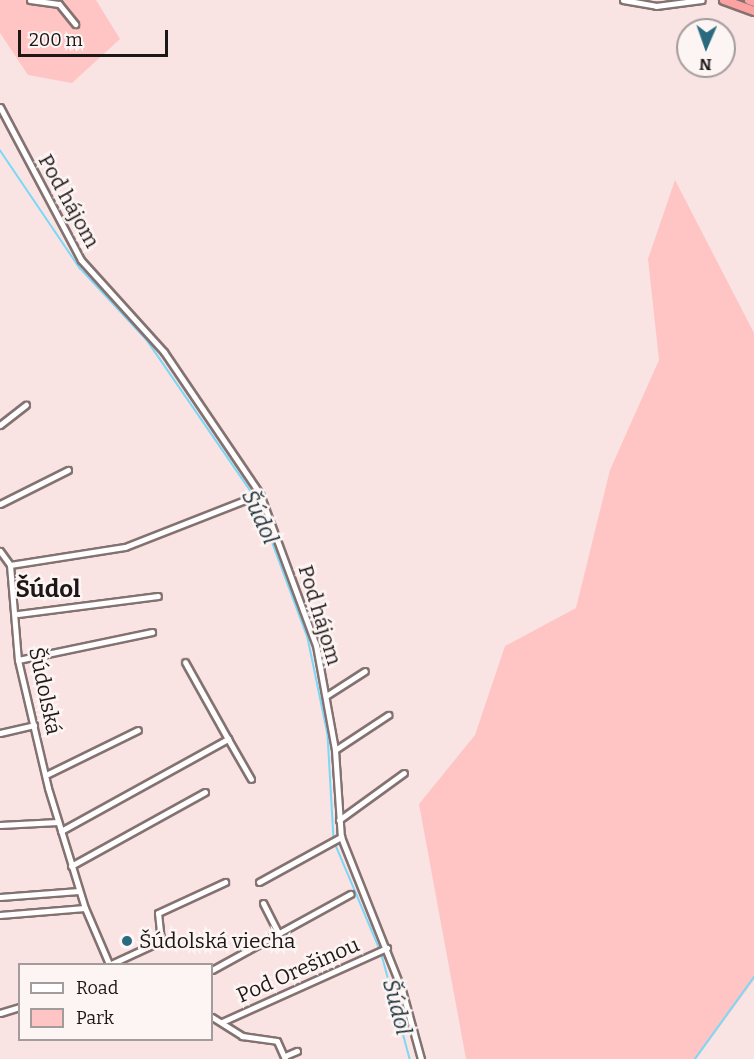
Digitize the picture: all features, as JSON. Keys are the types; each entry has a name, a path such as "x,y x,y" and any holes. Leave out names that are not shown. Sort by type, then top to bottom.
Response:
{"highway":[{"path":"724,0 754,11"},
{"path":"749,0 754,2"}],"street":[{"path":"30,0 59,4 75,24"},
{"path":"623,0 656,6 702,0"},
{"name":"Pod hájom","path":"0,107 81,260 164,352 257,496 316,645 335,750 339,820 336,837 387,948 420,1059"},
{"path":"0,425 26,405"},
{"path":"0,504 68,470"},
{"path":"10,565 125,547 257,496"},
{"name":"Šúdolská","path":"0,550 10,565 18,614 18,660 58,822 85,908 110,963"},
{"path":"18,614 158,596"},
{"path":"18,660 152,632"},
{"path":"184,662 251,779"},
{"path":"326,696 365,671"},
{"path":"335,750 388,715"},
{"path":"0,733 34,725"},
{"name":"Šúdolská","path":"48,774 138,730"},
{"path":"61,831 228,739"},
{"path":"339,820 404,773"},
{"path":"71,866 205,792"},
{"path":"0,825 58,822"},
{"path":"259,882 336,837"},
{"name":"Šúdolská","path":"112,963 161,941 158,913 225,882"},
{"path":"0,897 79,891"},
{"path":"213,969 350,894"},
{"path":"263,903 279,933"},
{"path":"0,915 85,908"},
{"name":"Pod Orešinou","path":"222,1022 387,948"},
{"path":"0,1013 18,1008"},
{"path":"213,1018 242,1036 277,1041 285,1058 297,1051"}],"green space":[{"path":"0,0 96,0 120,39 72,83 28,75 0,33"},
{"path":"675,180 754,333 754,980 696,1059 466,1059 419,804 475,735 505,646 576,608 610,470 659,360 648,259"}],"waterway":[{"name":"Šúdol","path":"0,150 80,268 147,340 253,494"},
{"name":"Šúdol","path":"256,498 308,638 328,735 334,839"},
{"name":"Šúdol","path":"335,843 379,947"},
{"name":"Šúdol","path":"382,955 410,1059"},
{"path":"695,1059 754,977"}],"place":[{"name":"Šúdolská viecha","path":"127,941"}],"district":[{"name":"Šúdol","path":"48,590"}]}
